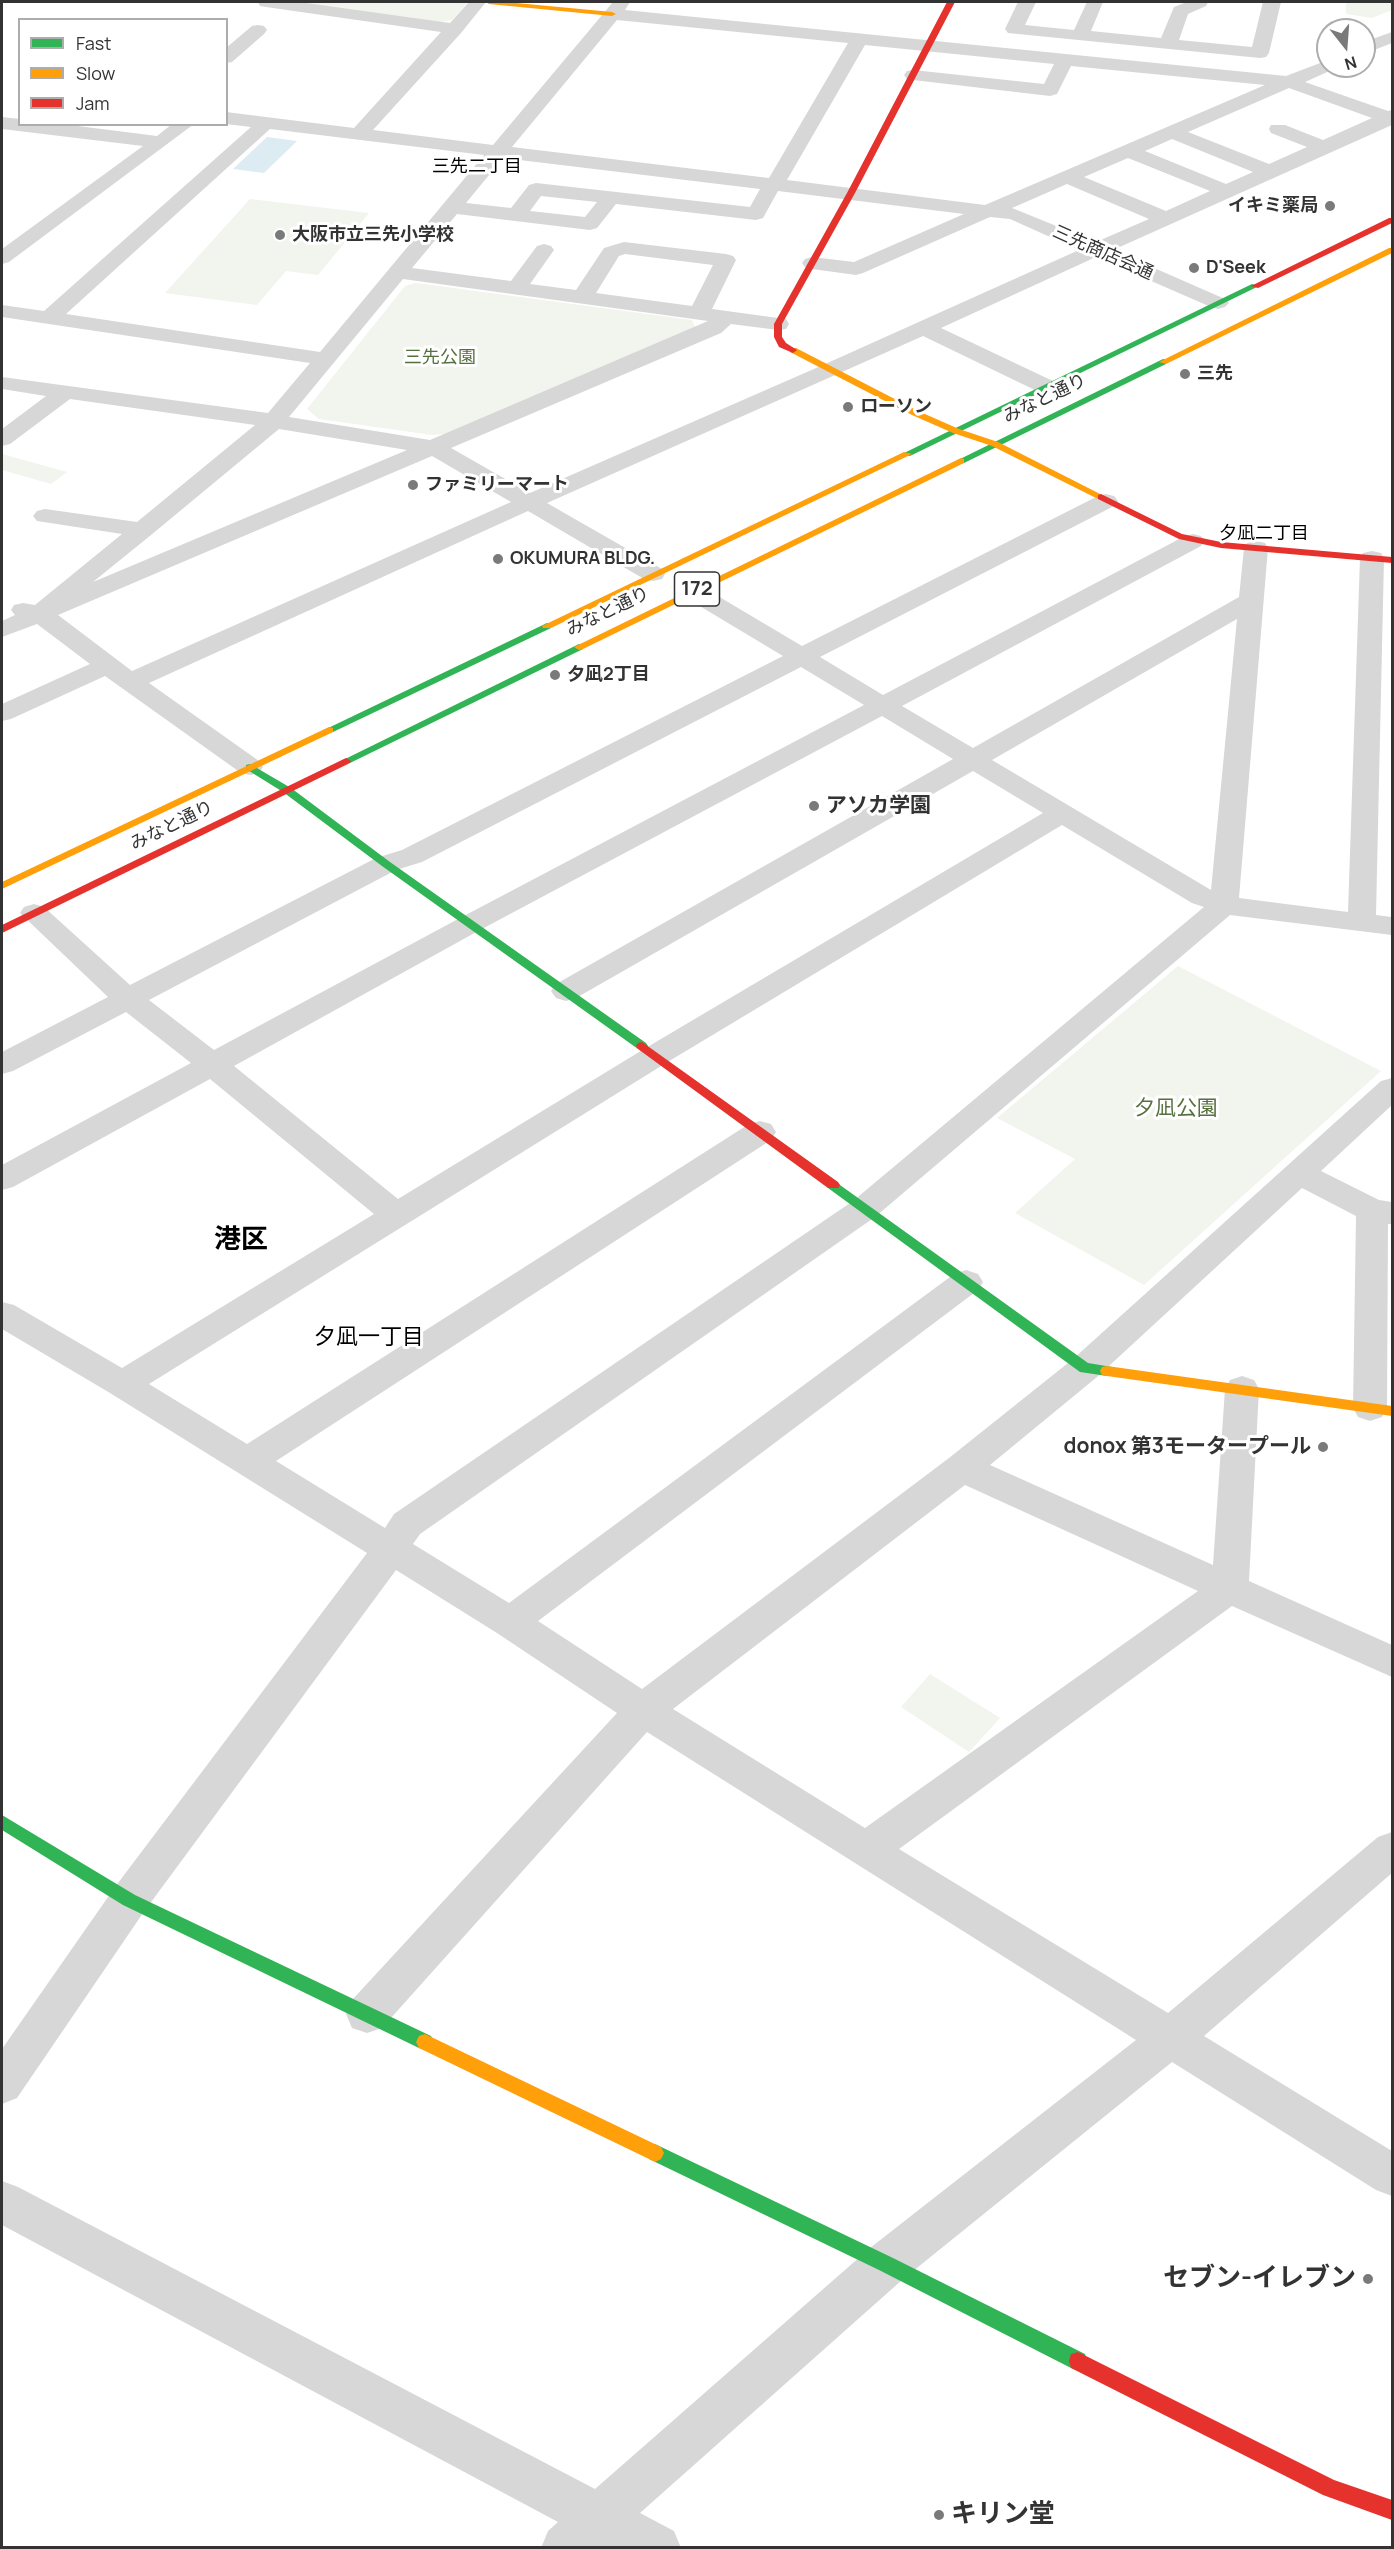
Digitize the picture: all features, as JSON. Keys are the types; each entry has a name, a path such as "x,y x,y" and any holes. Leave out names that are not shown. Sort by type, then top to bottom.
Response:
{"main road":[{"path":"489,2 617,8"},
{"path":"951,2 851,193 778,324 778,337 782,345 956,431 995,444 1160,528 1193,541 1382,559"},
{"name":"みなと通り","path":"2,886 956,431 1392,219"},
{"name":"みなと通り","path":"2,929 1392,250"},
{"path":"250,767 287,790 386,864 566,991 1084,1368 1381,1409"},
{"path":"2,1822 129,1900 886,2264 1330,2488 1392,2510"}],"street":[{"path":"266,2 455,30"},
{"path":"360,133 478,2"},
{"path":"1027,2 1014,29 1260,53 1272,2"},
{"path":"1080,36 1095,2"},
{"path":"1168,44 1180,11 1200,2"},
{"path":"40,614 274,421 617,8 860,39 1289,82 1391,118"},
{"path":"228,56 258,30"},
{"path":"1376,44 1392,37"},
{"path":"516,215 536,189 756,214 860,39"},
{"path":"913,75 1050,90 1065,59"},
{"path":"812,263 856,269 1316,70"},
{"name":"三先商店会通","path":"228,118 1014,214 1218,303"},
{"path":"130,682 1391,118"},
{"path":"50,317 267,122"},
{"path":"2,123 18,124"},
{"path":"49,126 161,142"},
{"path":"2,258 182,126"},
{"path":"1278,129 1323,147"},
{"path":"1172,132 1269,171"},
{"path":"1129,151 1226,191"},
{"path":"1068,177 1165,218"},
{"path":"452,207 590,224 611,197"},
{"path":"583,296 611,252 624,248 726,260 699,313"},
{"path":"517,287 544,250"},
{"path":"397,272 778,324"},
{"path":"2,311 325,358"},
{"path":"2,630 713,328 726,317"},
{"path":"923,328 1047,387"},
{"path":"2,383 274,421 433,447 653,574"},
{"path":"2,439 66,392"},
{"path":"2,1064 386,864 412,856 1106,501"},
{"path":"45,516 143,530"},
{"path":"2,1179 470,924 1193,541"},
{"path":"2,2084 129,1900 407,1524 864,1209 1224,905 1256,548"},
{"path":"111,556 149,568"},
{"path":"1362,922 1382,559"},
{"path":"692,591 1202,897 1224,905 1392,926"},
{"path":"566,991 1251,601"},
{"path":"2,606 40,614 130,682 250,767"},
{"path":"2,713 108,665"},
{"path":"122,1384 655,1056 1061,814"},
{"path":"34,913 128,998 396,1215"},
{"path":"367,2014 643,1710 962,1468 1084,1368 1392,1088"},
{"path":"248,1461 760,1132"},
{"path":"1299,1173 1382,1212 1381,1409"},
{"path":"510,1622 966,1282"},
{"path":"2,1314 122,1384 510,1622 643,1710 1170,2038 1387,2164"},
{"path":"1230,1588 1242,1389"},
{"path":"962,1468 1392,1662"},
{"path":"866,1850 1230,1588"},
{"path":"565,2547 886,2264 1170,2038 1392,1849"},
{"path":"2,2202 657,2547"}],"green space":[{"path":"295,2 468,2 452,20 440,22"},
{"path":"1346,2 1392,2 1392,10 1372,18 1346,14"},
{"path":"250,199 369,213 318,275 286,271 257,305 165,293"},
{"name":"三先公園","path":"416,283 692,320 695,327 445,434 432,435 319,419 307,409 405,286"},
{"path":"2,454 67,472 51,484 2,470"},
{"name":"夕凪公園","path":"1178,966 1381,1071 1144,1285 1015,1213 1075,1159 997,1118"},
{"path":"930,1674 1000,1718 969,1752 901,1707"}],"shaded area":[{"path":"267,137 297,141 264,173 233,169"}],"traffic: fast":[{"path":"907,454 1255,286"},
{"path":"961,461 1163,362"},
{"path":"329,730 547,626"},
{"path":"346,761 579,647"},
{"path":"250,767 287,790 386,864 642,1046"},
{"path":"833,1185 1085,1368 1107,1371"},
{"path":"2,1822 129,1900 425,2042"},
{"path":"655,2153 886,2264 1078,2361"}],"traffic: slow":[{"path":"489,2 612,14"},
{"path":"1163,362 1392,250"},
{"path":"793,350 915,413 956,431 995,444 1101,497"},
{"path":"547,626 907,454"},
{"path":"579,647 961,461"},
{"path":"2,886 329,730"},
{"path":"1107,1371 1392,1411"},
{"path":"425,2042 655,2153"}],"traffic: jam":[{"path":"793,350 782,345 778,337 778,324 851,193 951,2"},
{"path":"1255,286 1392,220"},
{"path":"1101,497 1179,536 1221,545 1392,560"},
{"path":"2,929 346,761"},
{"path":"642,1046 833,1185"},
{"path":"1078,2361 1330,2488 1392,2510"}],"place":[{"name":"イキミ薬局","path":"1330,206"},
{"name":"大阪市立三先小学校","path":"280,235"},
{"name":"D'Seek","path":"1194,268"},
{"name":"三先","path":"1185,374"},
{"name":"ローソン","path":"848,407"},
{"name":"ファミリーマート","path":"413,485"},
{"name":"OKUMURA BLDG.","path":"498,559"},
{"name":"夕凪2丁目","path":"555,675"},
{"name":"アソカ学園","path":"814,806"},
{"name":"donox 第3モータープール","path":"1323,1447"},
{"name":"セブン-イレブン","path":"1368,2279"},
{"name":"キリン堂","path":"939,2515"}],"district":[{"name":"三先二丁目","path":"477,167"},
{"name":"夕凪二丁目","path":"1264,534"},
{"name":"港区","path":"241,1240"},
{"name":"夕凪一丁目","path":"369,1338"}]}
